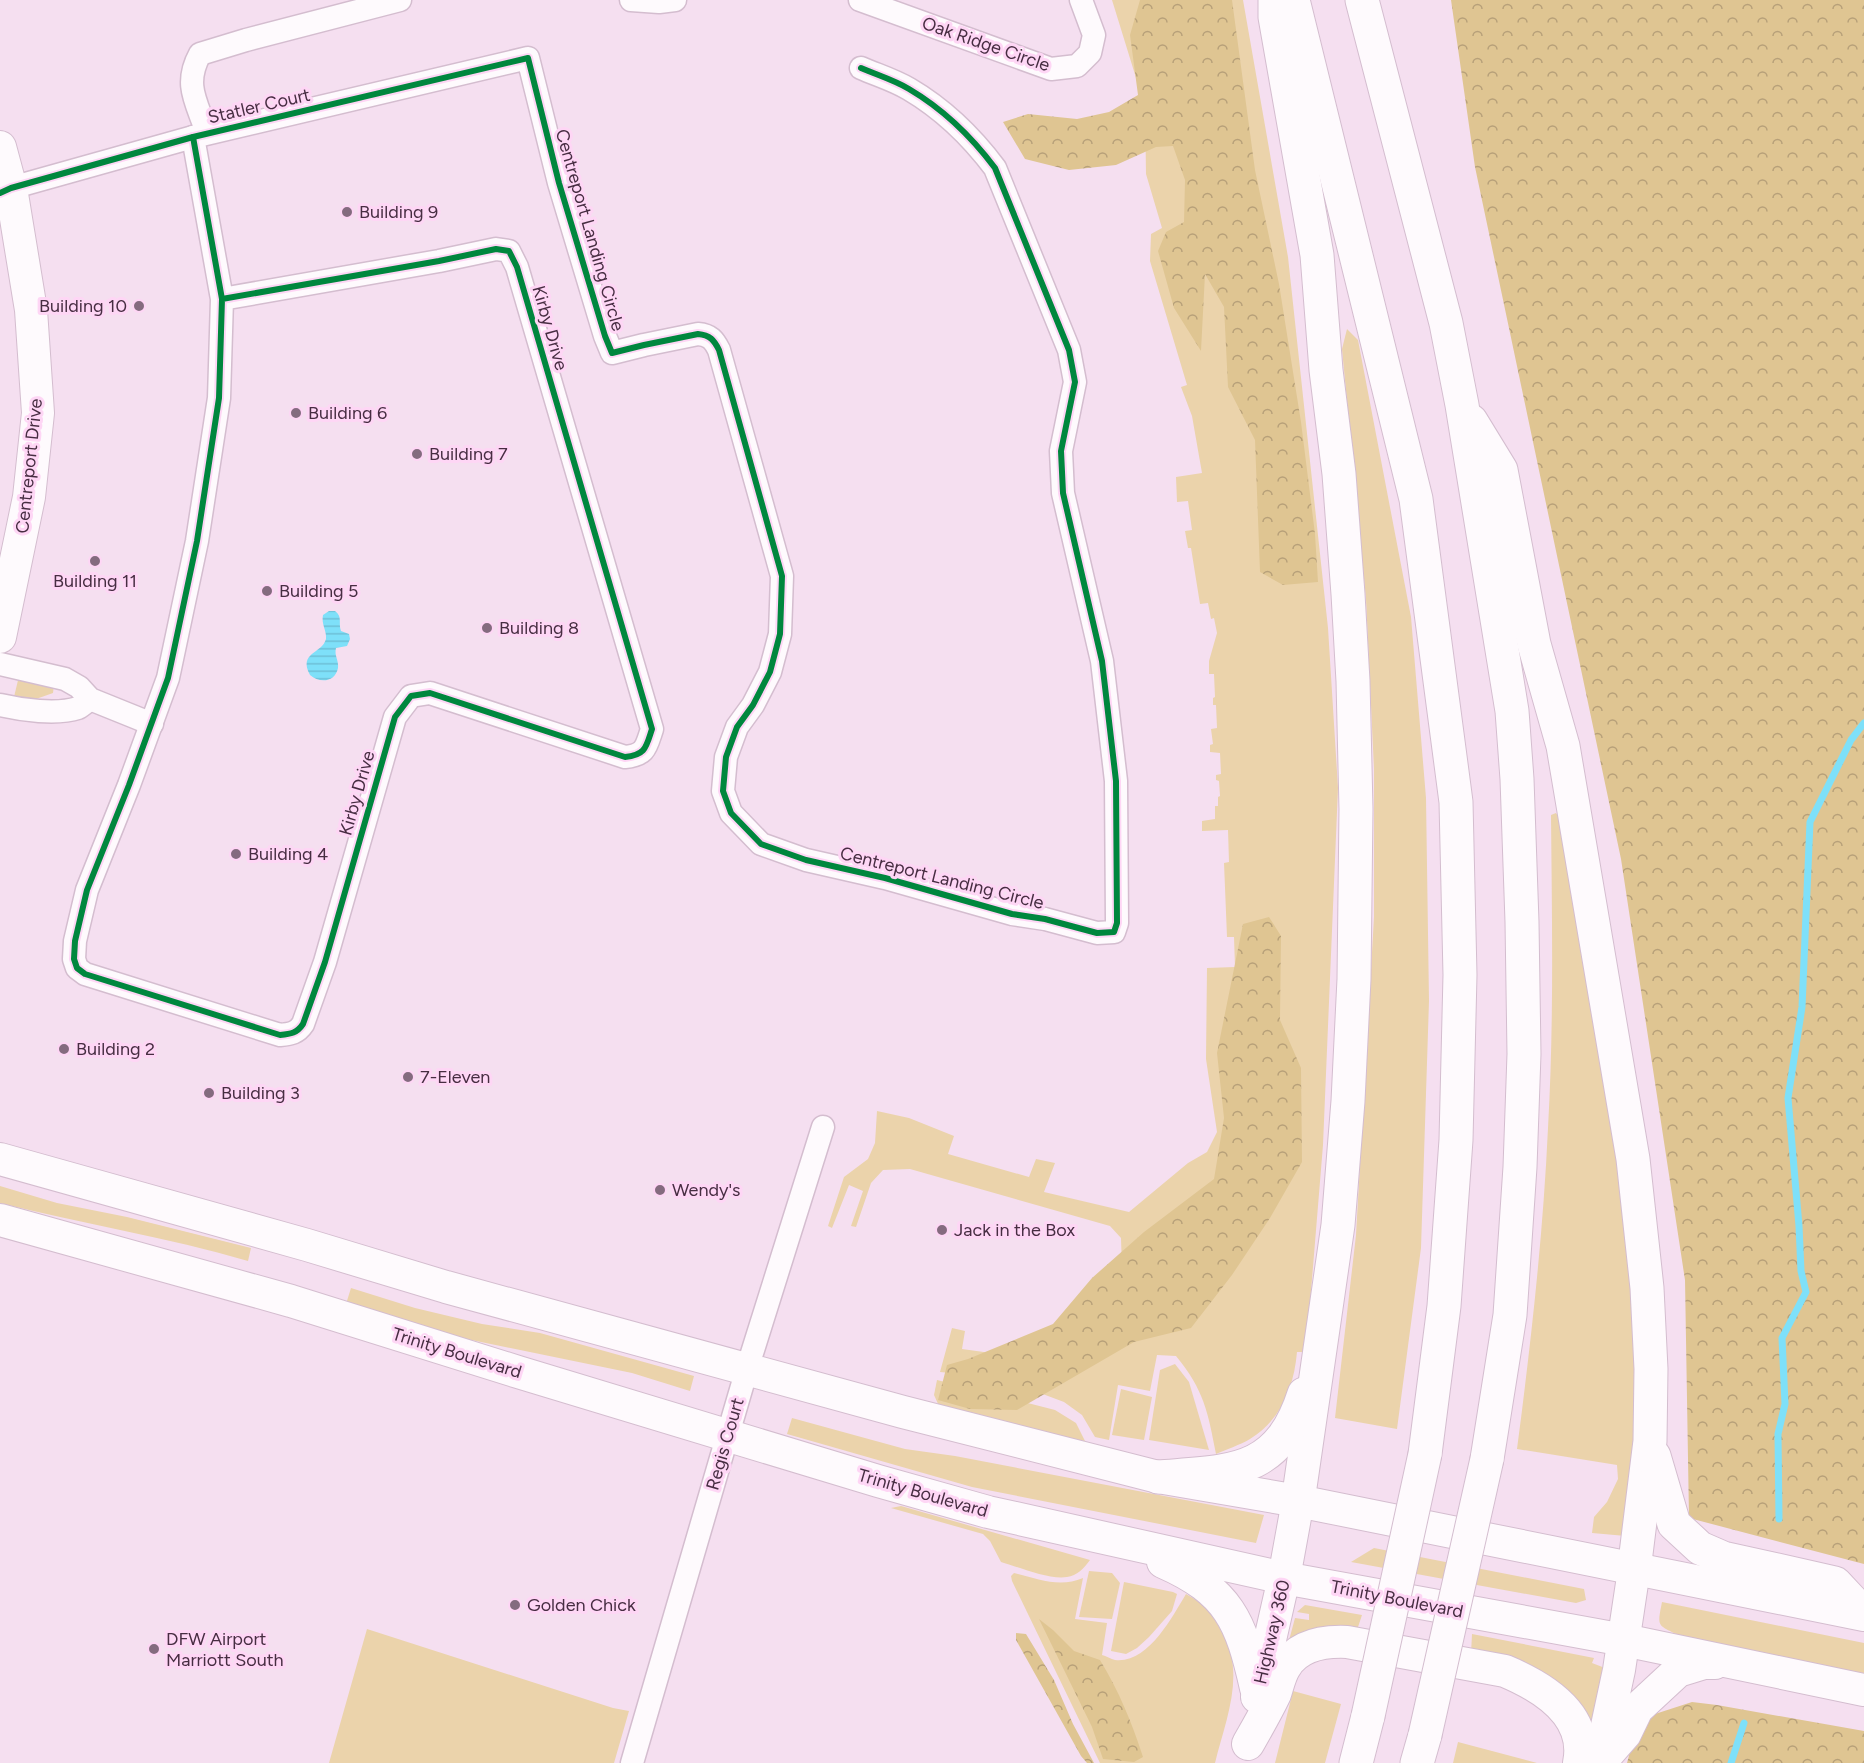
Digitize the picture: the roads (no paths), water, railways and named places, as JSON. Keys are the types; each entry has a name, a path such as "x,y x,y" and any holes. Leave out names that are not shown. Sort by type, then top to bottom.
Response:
{"highway":[{"path":"1275,0 1275,16 1317,255 1326,370 1339,474 1353,681 1356,809 1354,979 1348,1101 1338,1225 1298,1501"},
{"path":"1293,0 1416,499 1456,802 1460,975 1456,1140 1444,1306 1425,1454 1356,1763"},
{"path":"1362,0 1446,324 1462,405 1512,711 1522,922 1524,1054 1520,1167 1510,1315 1487,1459 1421,1749"},
{"path":"1462,405 1501,470 1534,644 1563,746 1633,1160 1647,1288 1651,1369 1650,1441 1634,1570"},
{"path":"1158,1477 1234,1470 1275,1449 1290,1429 1299,1410 1323,1335"},
{"path":"1650,1441 1674,1524 1700,1548 1723,1558 1835,1582 1864,1614"}],"main road":[{"name":"Centreport Drive","path":"0,147 6,190 31,310 38,413 29,497 0,637"},
{"path":"0,1159 307,1245 446,1287 903,1412 1158,1477 1298,1501 1634,1570 1864,1614"},
{"name":"Trinity Boulevard","path":"0,1220 291,1301 988,1512 1284,1578 1624,1640 1864,1690"},
{"name":"Highway 360","path":"1246,1754 1298,1501"},
{"path":"1119,1541 1182,1570 1212,1590 1228,1608 1239,1629 1258,1695"},
{"path":"1599,1763 1619,1670 1634,1570"},
{"path":"1246,1754 1285,1668 1294,1656 1312,1645 1328,1641 1347,1642 1505,1671 1528,1680 1563,1707 1582,1744 1579,1763"},
{"path":"1599,1763 1625,1734 1637,1709 1678,1671 1704,1663 1748,1666"}],"street":[{"path":"200,135 190,83 192,68 200,54 246,39 400,0"},
{"path":"631,0 659,2 675,0"},
{"name":"Oak Ridge Circle","path":"860,0 1051,69 1077,66 1090,53 1094,35 1081,0"},
{"name":"Statler Court","path":"6,190 200,135 528,58"},
{"name":"Centreport Landing Circle","path":"528,58 559,183 612,353 698,334 707,335 714,340 719,350 782,576 780,634 770,672 753,705 737,727 726,758 723,791 731,813 761,844 806,860 885,878 1012,914 1045,919 1097,933 1114,932 1117,923 1116,781 1104,672 1063,493 1061,451 1075,382 1069,350 995,168 977,145 949,117 908,88 861,68"},
{"name":"Kirby Drive","path":"200,135 206,207 222,299 219,398 197,542 168,678 87,890 75,941 74,959 77,968 85,974 280,1035 292,1034 303,1023 325,962 395,717 411,696 430,693 625,757 636,756 646,749 652,729 517,267 509,251 496,249 222,299"},
{"path":"0,664 65,679 79,687 90,699 152,724"},
{"path":"0,705 22,710 63,710 79,708 90,699"},
{"name":"Regis Court","path":"632,1763 747,1369 823,1127"}],"water":[{"path":"329,611 337,613 340,618 341,631 349,634 350,639 347,646 336,648 338,668 334,677 322,680 310,675 307,662 309,657 324,644 326,633 323,615"}],"waterway":[{"path":"1779,1519 1778,1434 1785,1404 1782,1338 1806,1292 1801,1271 1788,1098 1802,1007 1810,822 1851,740 1864,723"},
{"path":"1731,1763 1744,1723"}],"place":[{"name":"Building 9","path":"347,212"},
{"name":"Building 10","path":"139,306"},
{"name":"Building 6","path":"296,413"},
{"name":"Building 7","path":"417,454"},
{"name":"Building 11","path":"95,561"},
{"name":"Building 5","path":"267,591"},
{"name":"Building 8","path":"487,628"},
{"name":"Building 4","path":"236,854"},
{"name":"Building 2","path":"64,1049"},
{"name":"7-Eleven","path":"408,1077"},
{"name":"Building 3","path":"209,1093"},
{"name":"Wendy's","path":"660,1190"},
{"name":"Jack in the Box","path":"942,1230"},
{"name":"Golden Chick","path":"515,1605"},
{"name":"DFW Airport Marriott South","path":"154,1649"}]}
